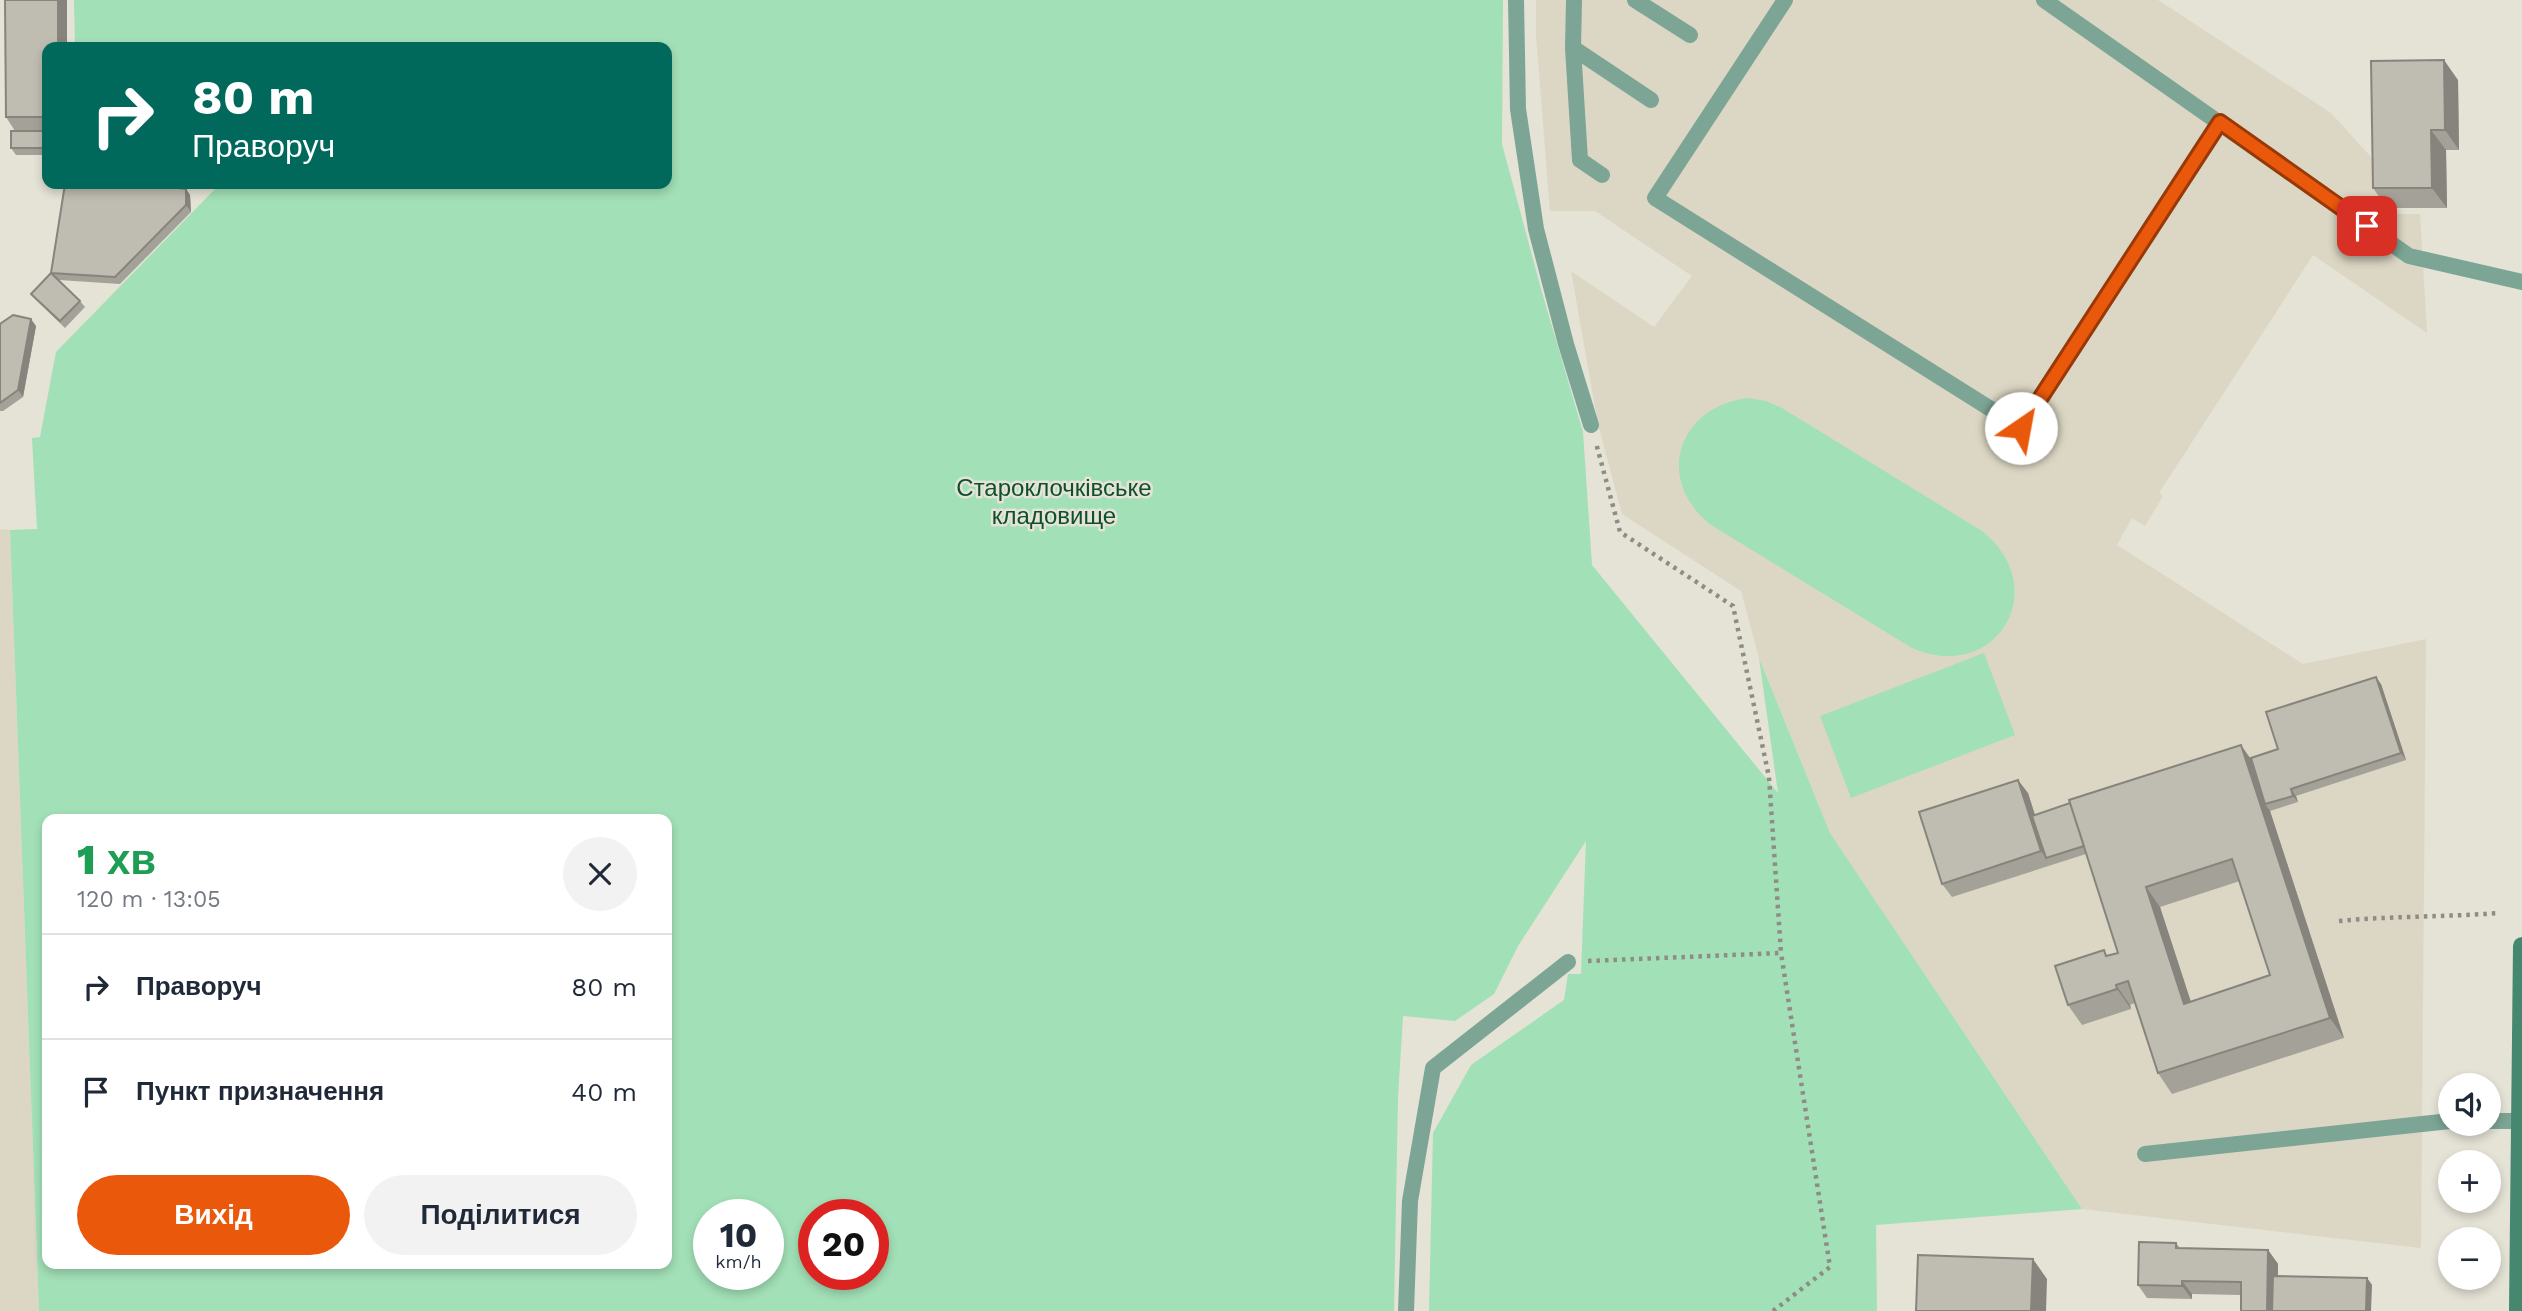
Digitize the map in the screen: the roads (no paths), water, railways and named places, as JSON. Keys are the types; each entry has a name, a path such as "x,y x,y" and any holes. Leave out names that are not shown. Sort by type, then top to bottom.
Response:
{"street":[{"path":"2518,1311 2522,946"}],"lane":[{"path":"1516,0 1518,108 1536,229 1566,344 1591,425"},
{"path":"1574,0 1573,48 1580,160 1602,175"},
{"path":"1635,0 1690,34"},
{"path":"1785,0 1655,198 2021,428 2220,122"},
{"path":"2044,0 2409,256 2522,282"},
{"path":"1573,48 1651,100"},
{"path":"1406,1311 1410,1201 1433,1068 1568,962"},
{"path":"2501,1121 2520,1121"},
{"path":"2145,1154 2438,1122"}],"park label":[{"name":"Староклочківське кладовище","path":"1054,502"}]}
